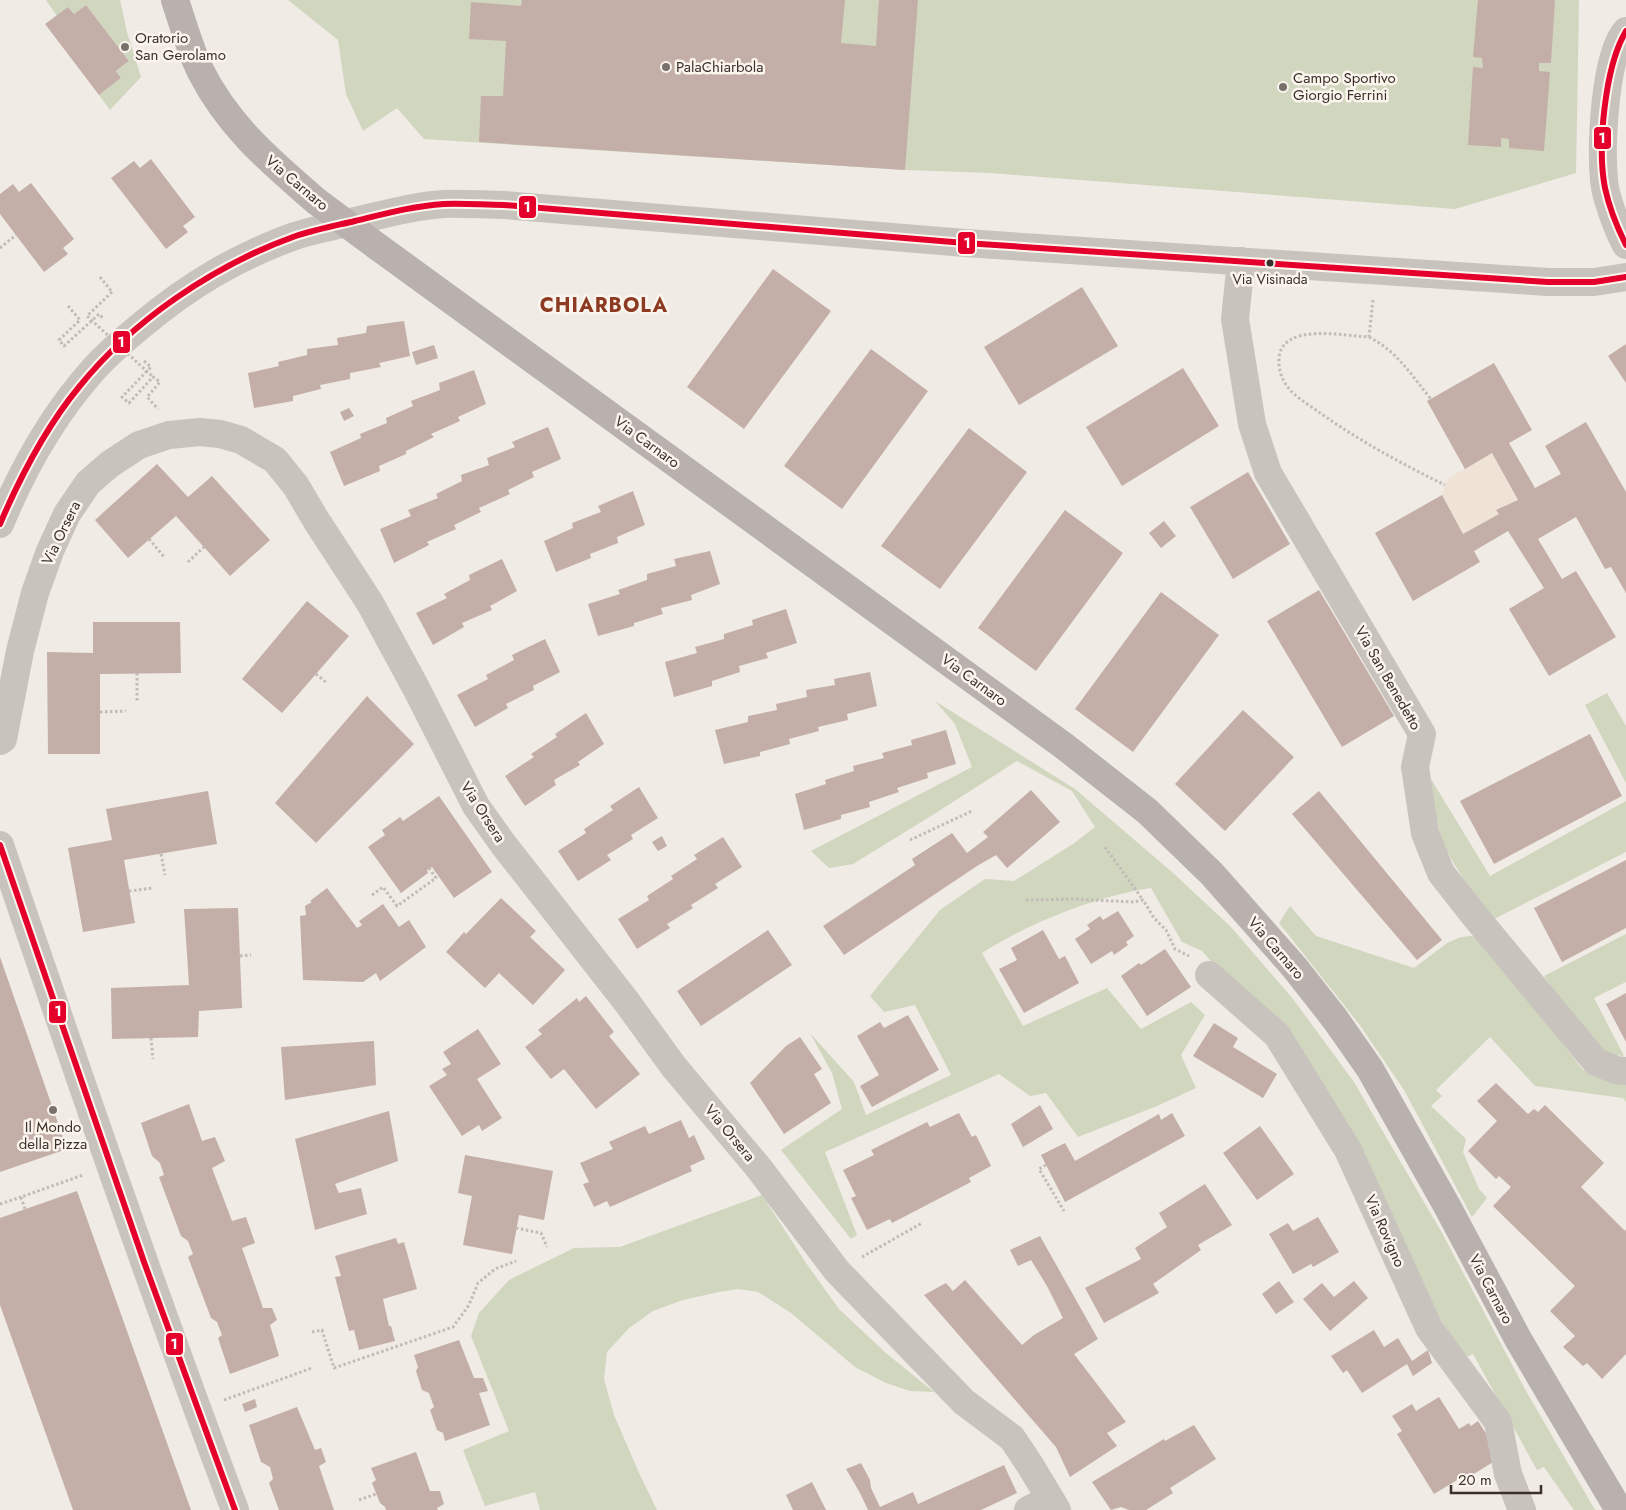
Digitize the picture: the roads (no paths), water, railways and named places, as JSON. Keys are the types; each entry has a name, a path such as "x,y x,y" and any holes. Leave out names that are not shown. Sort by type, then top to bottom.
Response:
{"main road":[{"name":"Via Carnaro","path":"175,0 201,72 225,111 265,157 316,201 1064,746 1147,811 1212,874 1295,968 1335,1019 1370,1070 1447,1206 1518,1339 1619,1510"}],"street":[{"path":"1626,31 1622,36 1611,70 1603,124 1604,182 1620,233 1626,245"},
{"path":"0,524 9,502 39,444 62,409 94,369 130,335 173,300 220,269 258,250 295,236 406,209 444,204 504,205 956,242 1548,282 1594,282 1626,277"},
{"name":"Via San Benedetto","path":"1241,261 1235,319 1252,424 1268,473 1422,734 1415,767 1425,833 1441,873 1596,1062 1626,1072"},
{"name":"Via Orsera","path":"0,742 3,739 20,651 50,551 67,514 88,483 110,464 139,445 168,435 200,432 220,434 241,440 275,460 296,486 370,603 476,806 503,844 626,1001 674,1067 758,1166 837,1271 964,1402 1012,1438 1030,1465 1045,1506"},
{"path":"0,845 96,1125 198,1410 236,1510"},
{"name":"Via Rovigno","path":"1209,975 1277,1036 1348,1150 1429,1328 1498,1422 1508,1474 1522,1510"}],"place":[{"name":"Oratorio San Gerolamo","path":"125,47"},
{"name":"PalaChiarbola","path":"666,67"},
{"name":"Campo Sportivo Giorgio Ferrini","path":"1283,87"},
{"name":"Via Visinada","path":"1270,263"},
{"name":"Il Mondo della Pizza","path":"53,1110"}],"district":[{"name":"CHIARBOLA","path":"604,305"}]}
